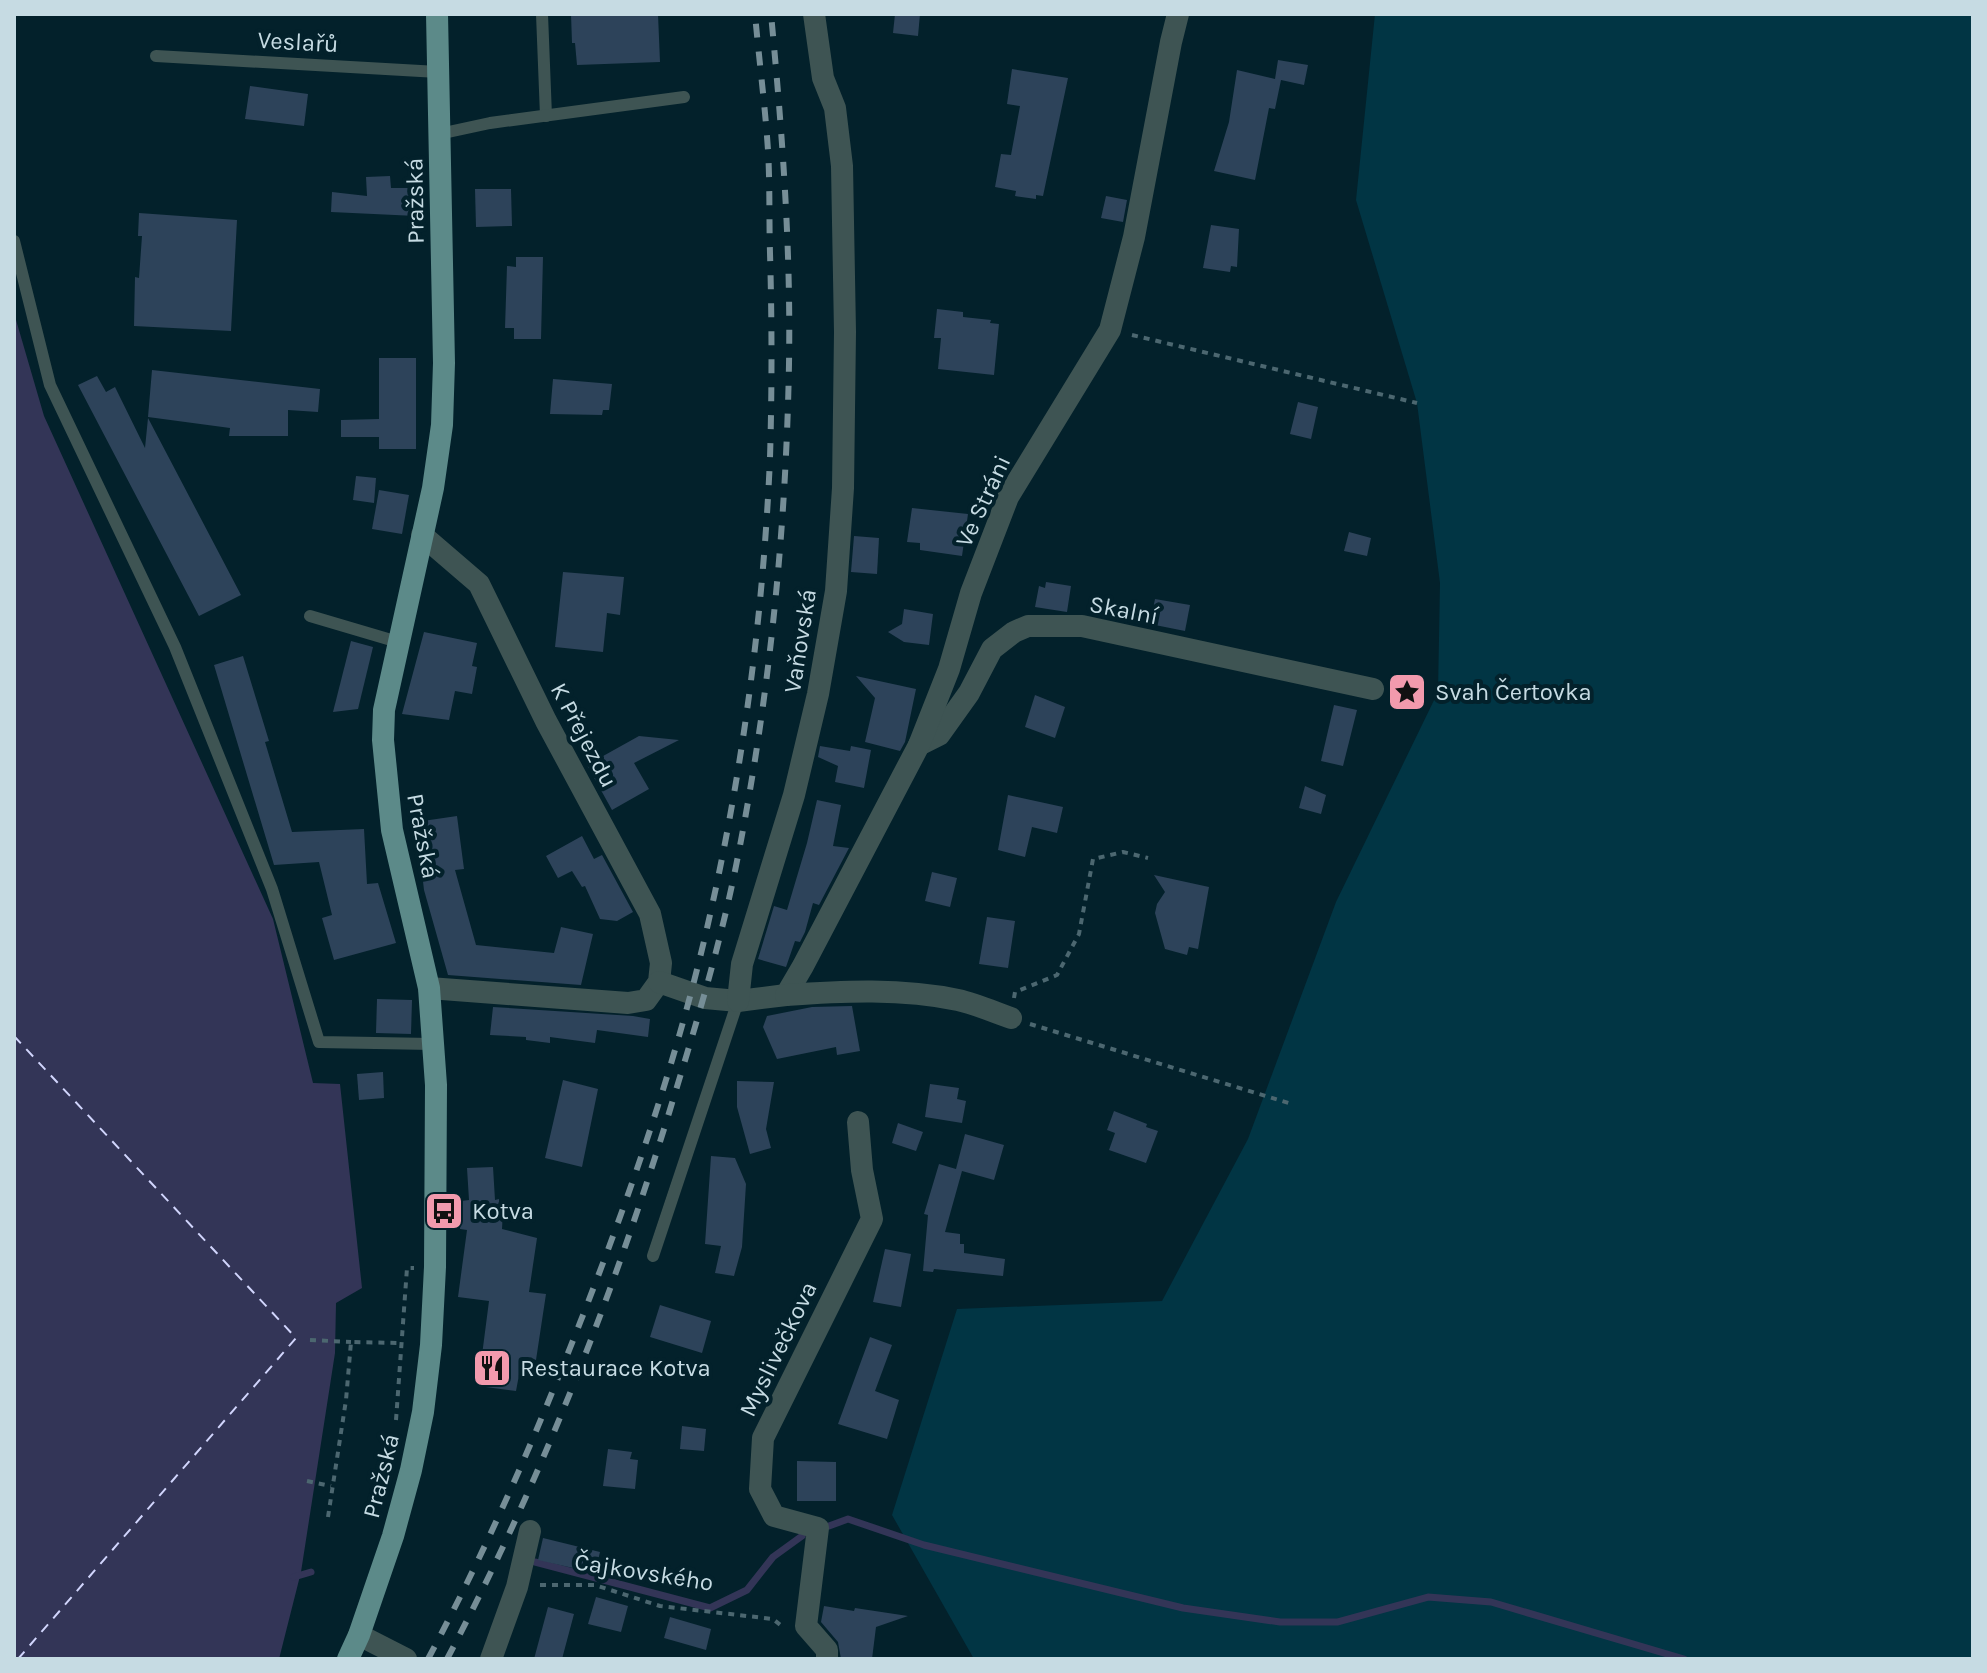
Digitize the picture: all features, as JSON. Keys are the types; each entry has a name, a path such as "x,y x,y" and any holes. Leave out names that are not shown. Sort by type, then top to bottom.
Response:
{"main road":[{"name":"Pražská","path":"348,1659 393,1536 411,1470 423,1412 431,1345 437,1190 436,1085 429,988 392,830 384,751 384,710 442,425 444,363 437,14"}],"street":[{"name":"Vaňovská","path":"738,1001 742,964 794,795 815,709 836,591 843,488 845,332 842,166 835,108 823,78 814,14"},
{"name":"Ve Stráni","path":"786,995 919,745 949,669 971,593 1008,497 1110,330 1134,237 1178,14"},
{"name":"K Přejezdu","path":"422,535 479,584 546,721 650,914 661,963 659,982"},
{"name":"Skalní","path":"919,745 939,735 969,693 992,649 1014,632 1028,626 1082,626 1373,689"},
{"path":"429,988 628,1003 646,1000 659,982 705,998 738,1001 839,992 892,993 958,1000 1011,1018"},
{"name":"Myslivečkova","path":"827,1659 827,1650 806,1626 818,1528 774,1516 760,1489 763,1438 872,1219 862,1170 858,1122"},
{"path":"491,1659 517,1587 530,1531"},
{"path":"359,1635 406,1659"}],"lane":[{"path":"542,14 546,116"},
{"name":"Veslařů","path":"156,56 438,72"},
{"path":"439,134 684,97"},
{"path":"14,241 50,385 175,647 272,889 319,1042 432,1044"},
{"path":"310,616 398,642"},
{"name":"Vaňovská","path":"653,1256 738,1001"}],"path":[{"path":"1110,330 1417,403"},
{"path":"1148,858 1123,852 1093,859 1079,934 1057,975 1015,992 1011,1018 1292,1104"},
{"path":"310,1340 402,1343 394,1432"},
{"path":"328,1517 346,1400 351,1342"},
{"path":"307,1481 331,1486"},
{"name":"Čajkovského","path":"517,1587 595,1585 660,1606 773,1619 793,1635"}],"shaded area":[{"path":"1375,14 1973,14 1973,1659 974,1659 892,1515 957,1309 1162,1301 1248,1139 1336,902 1438,692 1440,583 1417,403 1356,200"},
{"path":"14,313 44,416 273,919 313,1083 340,1084 362,1288 336,1303 335,1353 301,1572 279,1659 14,1659"}],"building":[{"path":"571,14 658,14 660,62 577,65"},
{"path":"895,14 920,14 918,36 893,33"},
{"path":"1278,60 1308,65 1304,85 1281,80 1275,109 1269,108 1255,180 1214,171 1229,122 1237,70 1275,79"},
{"path":"1012,69 1068,78 1043,196 1036,195 1036,199 1015,196 1016,191 995,187 1001,154 1011,155 1020,106 1007,104"},
{"path":"250,86 308,94 304,126 245,119"},
{"path":"390,176 391,188 411,188 411,201 417,201 416,216 331,212 332,192 367,196 366,177"},
{"path":"475,189 511,189 512,226 476,227"},
{"path":"1106,196 1127,200 1123,222 1101,218"},
{"path":"139,213 237,220 231,331 134,326 135,277 139,278 142,236 138,236"},
{"path":"1211,225 1239,229 1237,267 1231,266 1230,272 1203,268"},
{"path":"516,257 543,257 541,339 514,339 514,328 505,328 507,266 516,267"},
{"path":"937,309 963,312 963,317 999,324 994,375 938,369 941,338 934,338"},
{"path":"379,358 416,358 416,449 379,449 379,437 341,437 341,420 379,419"},
{"path":"152,370 320,389 318,412 288,410 288,436 229,436 230,428 148,417"},
{"path":"97,376 106,392 115,387 145,448 148,418 241,595 199,616 78,385"},
{"path":"553,379 612,384 609,410 603,410 602,415 550,414"},
{"path":"1298,402 1318,407 1311,439 1290,434"},
{"path":"356,476 376,478 374,503 353,500"},
{"path":"379,490 409,495 402,534 372,529"},
{"path":"912,508 968,514 962,556 920,550 920,543 907,542"},
{"path":"1349,532 1371,538 1367,556 1344,551"},
{"path":"854,536 879,538 877,574 851,572"},
{"path":"563,572 624,577 620,615 607,613 603,652 555,647"},
{"path":"1046,582 1071,586 1067,612 1035,607 1039,586 1045,588"},
{"path":"1155,599 1190,605 1185,631 1150,624"},
{"path":"904,609 933,614 929,645 904,642 888,632 902,624"},
{"path":"424,632 477,643 472,666 477,667 472,694 455,691 449,720 402,714"},
{"path":"351,641 373,647 358,709 333,712"},
{"path":"243,656 292,832 364,829 367,884 378,883 396,943 334,960 322,918 332,915 319,862 274,865 214,665"},
{"path":"856,676 916,689 905,742 900,751 865,742 875,698"},
{"path":"1035,695 1065,707 1055,738 1025,727"},
{"path":"1334,705 1357,710 1343,766 1321,761"},
{"path":"639,736 679,740 634,763 649,789 612,810 587,765"},
{"path":"820,746 850,751 851,746 871,750 864,788 835,782 838,766 818,757"},
{"path":"1305,786 1326,795 1321,814 1299,808"},
{"path":"1008,795 1063,807 1057,833 1032,827 1025,857 998,850"},
{"path":"817,800 841,805 833,846 849,848 819,905 813,903 805,932 800,942 795,941 786,967 758,959 774,906 787,910"},
{"path":"457,816 464,869 455,870 476,945 554,953 561,927 593,934 581,985 448,975 424,890 416,822"},
{"path":"582,836 594,859 602,855 633,912 617,921 600,919 585,886 582,887 572,871 558,878 546,856"},
{"path":"932,872 957,878 950,907 925,901"},
{"path":"1154,875 1209,887 1198,949 1189,947 1187,955 1165,949 1155,913 1165,892"},
{"path":"987,917 1015,921 1008,968 979,964"},
{"path":"377,999 412,1000 411,1034 376,1033"},
{"path":"852,1006 860,1051 837,1055 836,1047 777,1059 763,1027 767,1016 812,1007"},
{"path":"493,1007 650,1019 648,1037 597,1030 595,1043 550,1037 550,1043 526,1040 526,1037 490,1035"},
{"path":"383,1072 384,1098 359,1100 357,1074"},
{"path":"563,1080 598,1089 582,1167 545,1158"},
{"path":"737,1081 774,1082 766,1129 771,1148 750,1154 737,1107"},
{"path":"930,1084 959,1088 957,1099 966,1101 962,1123 925,1117"},
{"path":"1114,1111 1158,1131 1146,1163 1109,1150 1115,1133 1107,1130"},
{"path":"898,1123 923,1132 916,1151 892,1143"},
{"path":"965,1134 1004,1145 994,1180 962,1171 945,1232 960,1234 964,1253 1005,1259 1003,1276 934,1269 933,1272 923,1271 928,1215 924,1214 939,1164 956,1169"},
{"path":"711,1156 735,1158 746,1184 742,1247 734,1276 715,1273 721,1246 705,1244"},
{"path":"493,1167 495,1200 499,1199 499,1211 503,1211 502,1229 537,1238 529,1292 546,1294 536,1360 533,1359 531,1376 519,1375 516,1391 478,1386 489,1301 458,1297 467,1230 460,1229 461,1201 469,1200 467,1168"},
{"path":"885,1249 911,1254 901,1307 873,1302"},
{"path":"660,1305 711,1321 702,1353 650,1337"},
{"path":"870,1337 892,1345 875,1391 899,1400 887,1439 838,1424"},
{"path":"682,1426 706,1429 704,1451 680,1449"},
{"path":"608,1449 632,1452 630,1459 638,1460 635,1489 603,1486"},
{"path":"797,1461 836,1462 836,1501 797,1501"},
{"path":"543,1538 600,1552 595,1573 538,1560"},
{"path":"596,1597 628,1606 621,1632 588,1624"},
{"path":"824,1606 908,1616 876,1627 872,1659 841,1659 838,1642 821,1622"},
{"path":"548,1607 574,1614 562,1659 534,1659"},
{"path":"670,1617 711,1629 706,1650 664,1638"}],"waterway":[{"path":"829,1526 848,1519 924,1545 1183,1608 1280,1622 1337,1622 1428,1597 1491,1602 1684,1659"},
{"path":"535,1562 710,1608 747,1590 773,1557 802,1536"},
{"path":"294,1577 311,1572"}],"ferry route":[{"path":"14,1036 296,1338 18,1659"}],"railway":[{"path":"428,1659 521,1466 609,1248 677,1045 704,941 729,822 756,641 770,458 769,163 755,14"},
{"path":"447,1659 512,1527 598,1322 647,1183 678,1082 714,959 736,866 758,742 774,616 787,427 787,232 771,14"}],"place":[{"name":"Svah Čertovka","path":"1407,692"},
{"name":"Kotva","path":"444,1211"},
{"name":"Restaurace Kotva","path":"492,1368"}]}
